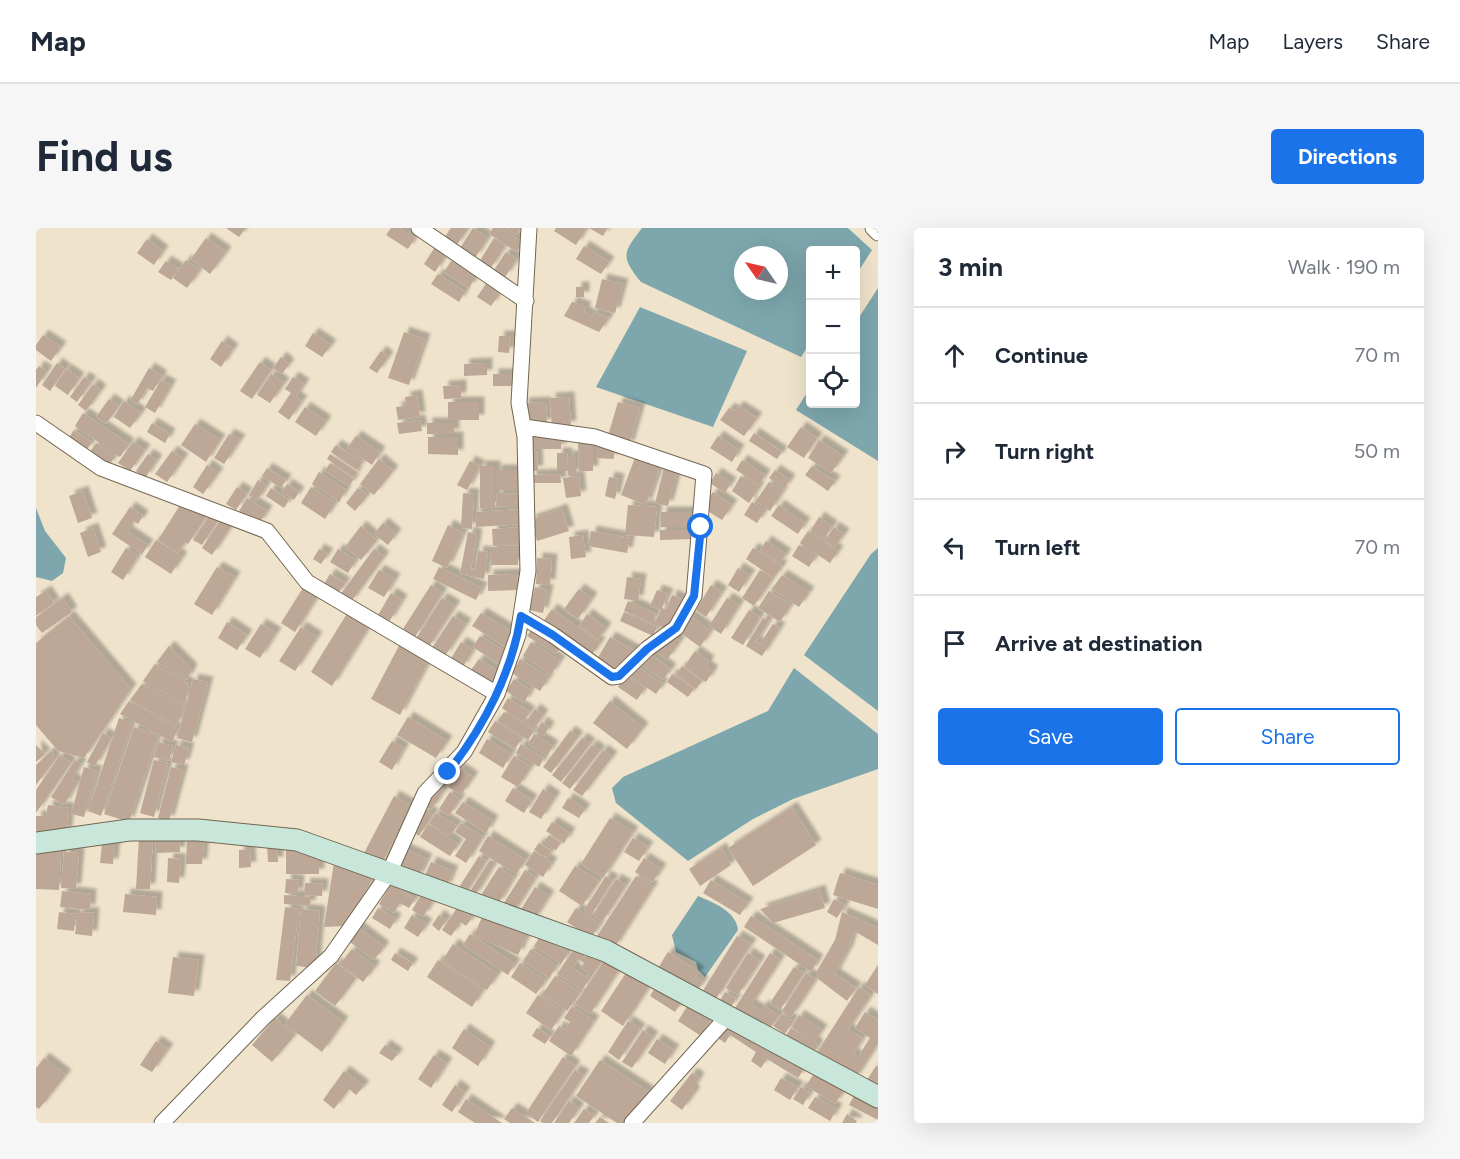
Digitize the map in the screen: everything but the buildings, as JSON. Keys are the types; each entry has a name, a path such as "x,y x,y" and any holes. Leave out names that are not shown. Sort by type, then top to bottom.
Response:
{"street":[{"path":"419,228 526,301"},
{"path":"162,1123 263,1018 331,956 389,873 425,793 448,772 464,752 497,694 518,634 528,572 529,514 524,427 519,403 529,228"},
{"path":"873,228 878,233"},
{"path":"36,423 101,468 267,531 308,582 497,694"},
{"path":"521,616 553,635 612,677 619,676 647,649 676,628 694,596 704,474 595,437 524,427"},
{"path":"36,843 129,830 198,830 297,840 606,951 878,1097"},
{"path":"632,1123 728,1016"}],"water":[{"path":"642,228 848,228 872,250 860,269 860,246 806,246 806,349 801,357 641,282 627,260 626,255 631,243"},
{"path":"878,288 878,461 796,410 806,394 806,408 860,408 860,316"},
{"path":"640,307 747,351 713,427 596,387"},
{"path":"36,508 45,531 66,558 63,573 52,581 36,577"},
{"path":"878,548 878,711 804,655 871,554"},
{"path":"794,668 878,734 878,769 793,799 753,819 688,861 616,803 612,788 623,777 768,711"},
{"path":"698,896 729,913 738,930 705,977 698,970 696,962 676,952 672,935"}],"route":[{"path":"448,772 464,752 497,694 518,634 521,616 553,635 612,677 619,676 647,649 676,628 694,596 701,527"}]}
